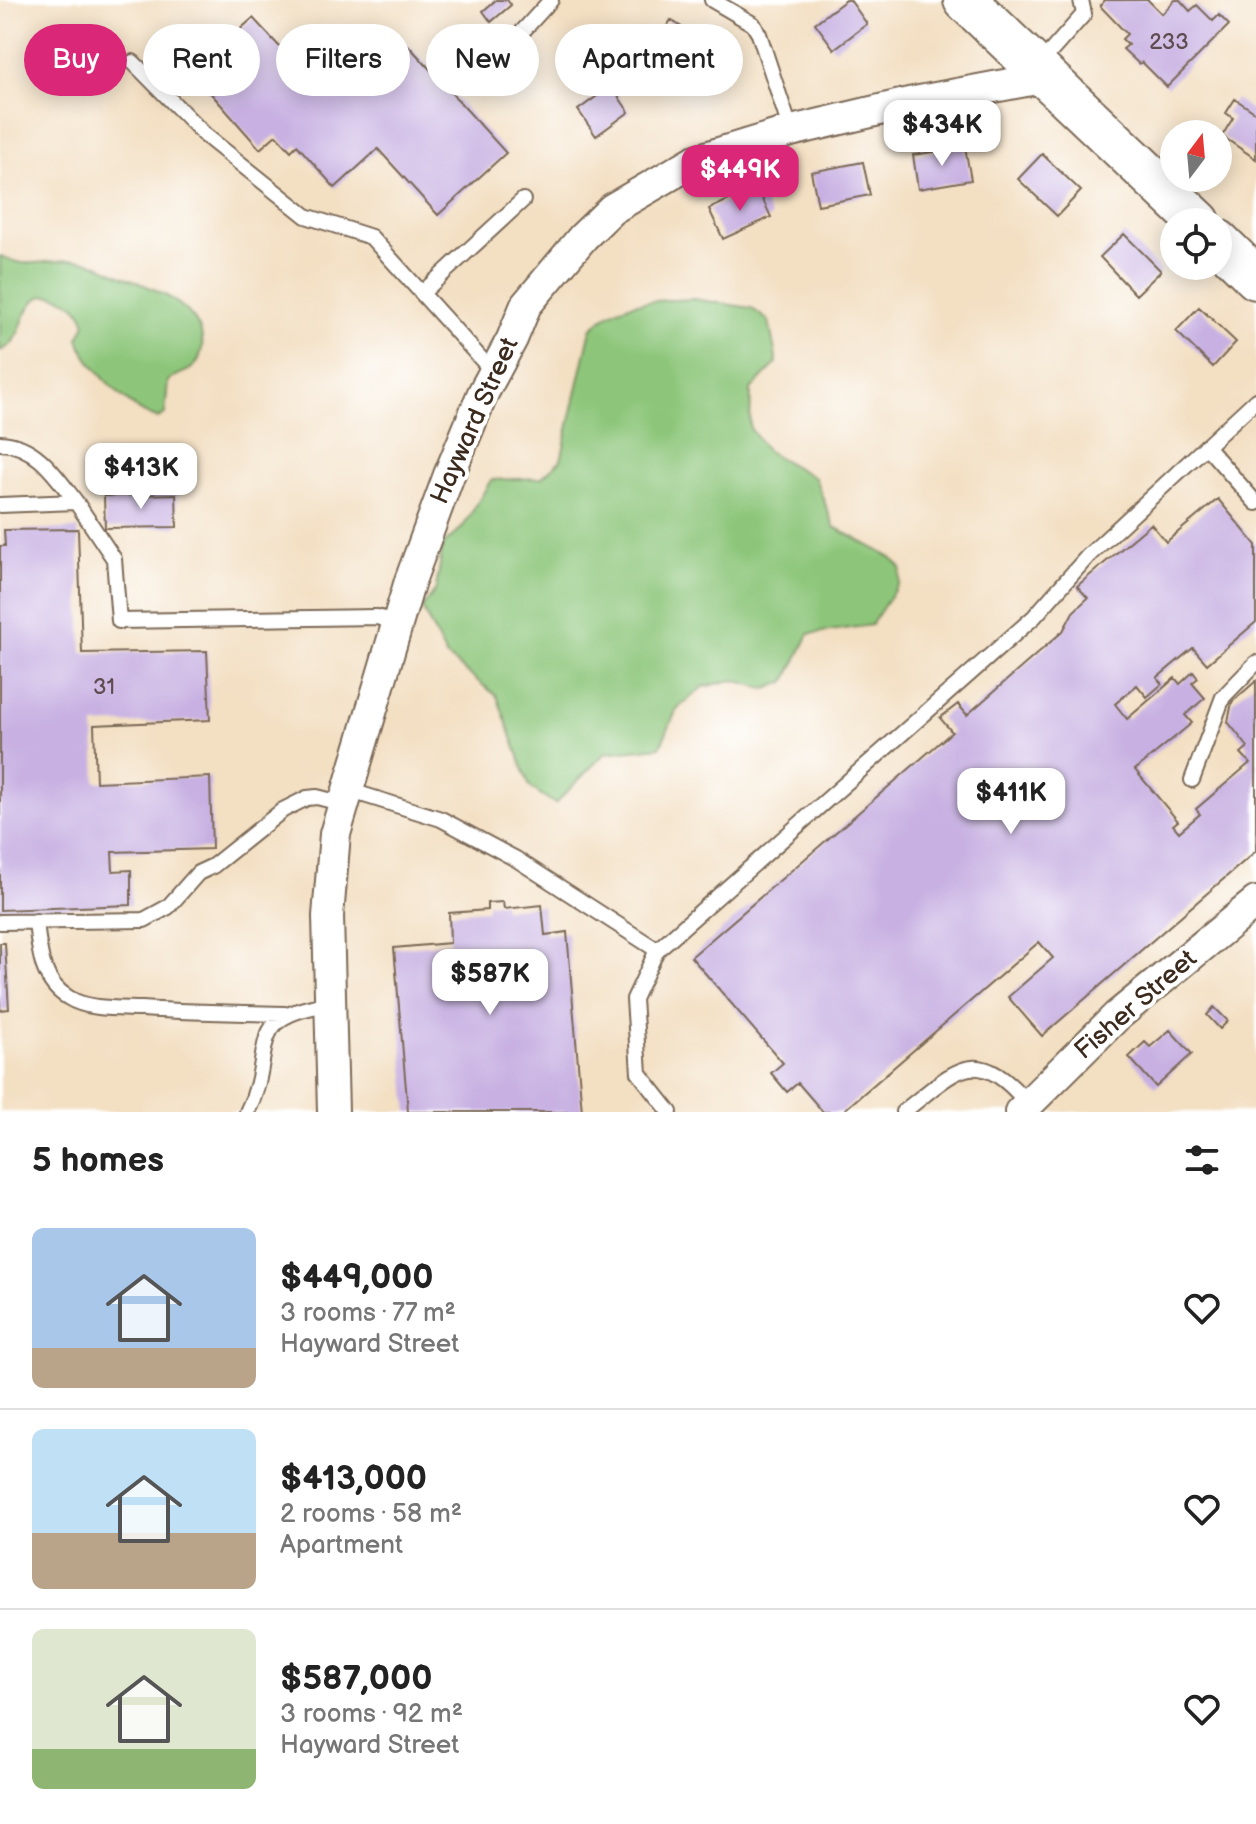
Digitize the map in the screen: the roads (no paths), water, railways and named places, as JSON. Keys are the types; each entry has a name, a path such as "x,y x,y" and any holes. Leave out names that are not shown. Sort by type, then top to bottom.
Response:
{"main road":[{"path":"965,0 1184,208"},
{"path":"1232,253 1254,271"}],"street":[{"name":"Hayward Street","path":"333,1112 329,882 333,845 410,581 449,475 493,372 512,339 526,305 583,237 612,209 696,160 791,131 1042,72"},
{"name":"Fisher Street","path":"1024,1108 1117,1016 1256,902"}],"lane":[{"path":"529,24 551,0"},
{"path":"712,0 753,24 791,131"},
{"path":"1042,72 1084,14 1081,0"},
{"path":"133,62 206,136 306,216 371,237 493,372"},
{"path":"422,293 523,200"},
{"path":"670,1112 639,1073 634,999 657,950 1034,617 1088,556 1256,400"},
{"path":"0,443 20,445 32,453 57,476 76,502 114,559 119,621 377,617 398,623"},
{"path":"1206,446 1256,503"},
{"path":"0,505 76,502"},
{"path":"1192,780 1223,697 1256,663"},
{"path":"0,922 144,920 168,907 198,873 213,866 283,810 307,798 346,797 441,819 516,859 657,950"},
{"path":"36,921 40,959 50,980 68,998 81,1003 157,1010 285,1014 330,1004"},
{"path":"247,1112 258,1087 265,1041 275,1022 285,1014"},
{"path":"903,1112 955,1071 980,1066 997,1072 1024,1108"}]}
